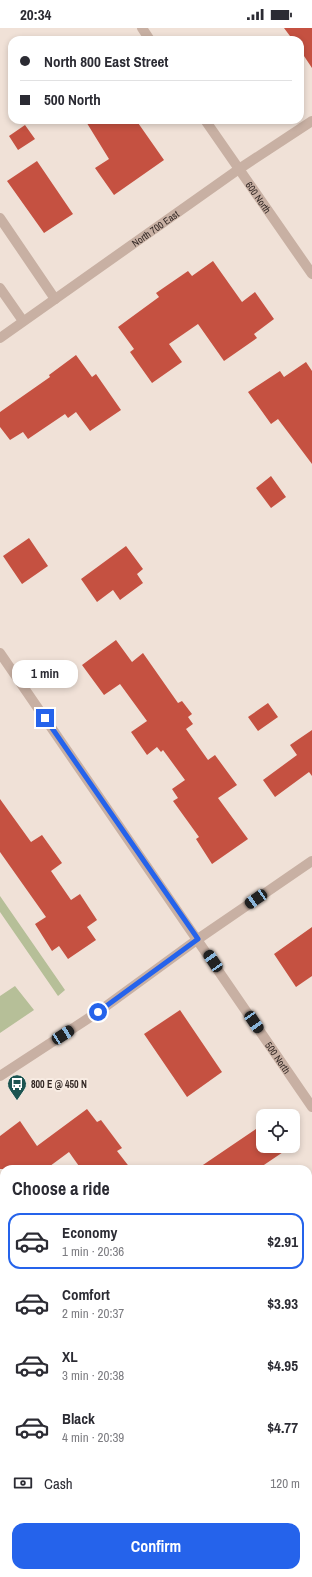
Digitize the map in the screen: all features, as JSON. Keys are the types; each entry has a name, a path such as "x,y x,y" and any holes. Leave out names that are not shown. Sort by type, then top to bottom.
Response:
{"street":[{"name":"North 700 East","path":"0,338 239,169 312,121"},
{"name":"600 North","path":"209,124 312,274"},
{"path":"0,218 54,299"},
{"path":"0,288 23,321"},
{"name":"500 North","path":"0,653 312,1107"},
{"path":"0,1076 98,1012 198,939 312,861"}],"green space":[{"path":"0,896 65,990 58,996 0,912"},
{"path":"15,986 34,1010 0,1033 0,996"}],"building":[{"path":"284,28 312,28 312,68 304,56 304,36 290,36"},
{"path":"87,124 139,124 164,160 114,195 95,168 109,159"},
{"path":"25,125 35,139 18,150 9,136"},
{"path":"37,161 73,214 44,233 7,181"},
{"path":"213,261 242,302 255,292 274,319 254,334 257,338 224,361 198,324 169,344 182,362 152,383 130,352 134,349 118,327 159,297 156,293 188,271 192,276"},
{"path":"76,355 92,377 96,374 121,410 90,431 76,412 68,418 65,414 28,439 23,432 10,440 0,427 0,412 50,377 49,375"},
{"path":"306,362 312,371 312,464 278,419 271,424 248,392 280,371 284,377"},
{"path":"271,476 286,497 271,508 256,488"},
{"path":"29,538 48,566 22,584 3,556"},
{"path":"126,546 143,569 137,574 143,583 120,600 113,590 97,602 81,579"},
{"path":"116,640 132,662 143,653 178,703 182,701 192,714 188,717 193,724 186,729 208,760 215,755 237,785 218,798 248,839 212,864 196,839 199,837 173,801 178,798 172,789 185,780 163,750 161,752 157,747 147,755 131,732 147,721 120,684 104,695 82,665"},
{"path":"268,703 278,717 258,731 248,717"},
{"path":"312,730 312,776 309,772 275,797 263,780 297,755 290,745"},
{"path":"0,799 31,842 42,835 62,863 51,871 71,900 80,894 97,920 87,927 96,940 68,959 59,946 52,951 35,924 46,917 0,852"},
{"path":"312,927 312,976 296,987 274,954"},
{"path":"180,1010 222,1072 187,1097 144,1034"},
{"path":"87,1109 97,1122 101,1120 122,1148 117,1151 128,1165 78,1165 69,1152 51,1165 0,1165 0,1136 20,1121 37,1146"},
{"path":"256,1129 256,1153 282,1153 264,1165 203,1165"}],"place":[{"name":"800 E @ 450 N","path":"17,1101"}],"route":[{"path":"45,718 198,939 98,1012"}]}
